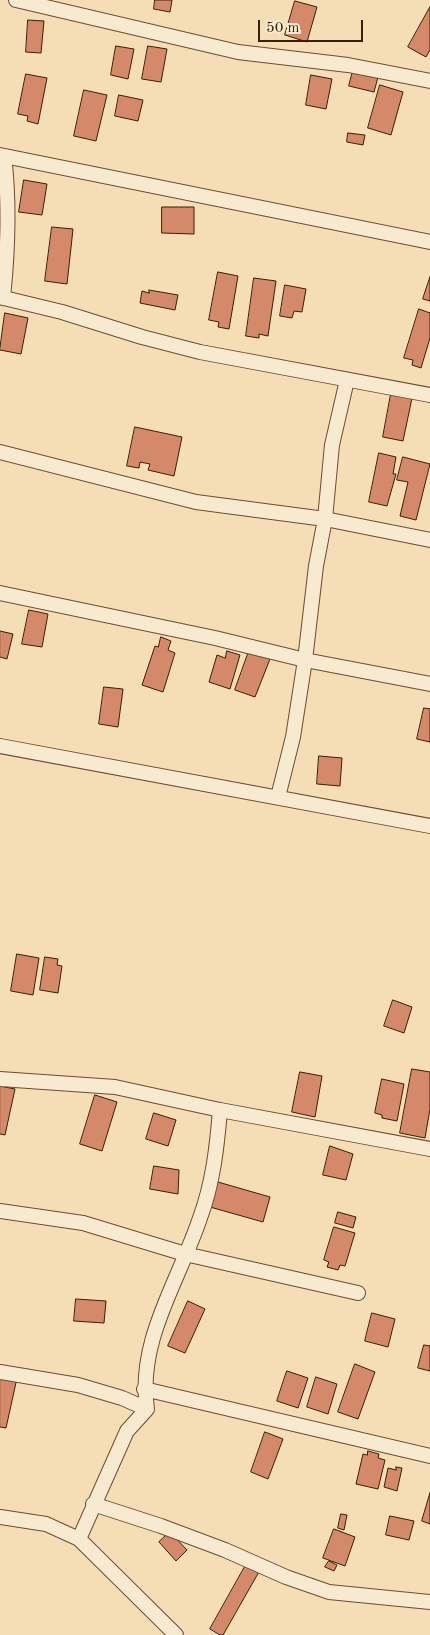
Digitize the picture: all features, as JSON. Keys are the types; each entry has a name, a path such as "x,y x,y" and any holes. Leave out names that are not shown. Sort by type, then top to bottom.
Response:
{"street":[{"path":"16,0 238,52 348,65 430,81"},
{"path":"430,242 2,156 9,212 8,250 2,298 62,312 142,337 200,352 430,395"},
{"path":"278,797 293,737 305,660 316,566 325,519 332,445 347,380"},
{"path":"0,452 196,502 325,519 430,540"},
{"path":"0,592 216,638 305,660 430,684"},
{"path":"0,746 278,797 314,806 430,826"},
{"path":"0,1079 115,1087 220,1110 430,1149"},
{"path":"147,1410 144,1389 152,1338 200,1218 214,1171 220,1110"},
{"path":"0,1211 83,1223 185,1254 358,1293"},
{"path":"0,1372 78,1385 122,1398 147,1410"},
{"path":"144,1389 430,1456"},
{"path":"79,1539 127,1431 147,1410"},
{"path":"93,1504 225,1550 286,1577 329,1592 430,1602"},
{"path":"0,1517 46,1524 79,1539 176,1635"}],"building":[{"path":"155,0 172,0 170,12 154,9"},
{"path":"295,1 317,7 307,42 285,35"},
{"path":"430,7 430,50 426,57 408,47"},
{"path":"28,20 44,21 41,53 26,52"},
{"path":"116,46 134,49 128,79 111,75"},
{"path":"148,46 167,49 161,82 142,79"},
{"path":"353,71 378,77 374,92 349,86"},
{"path":"26,74 47,78 38,124 27,121 28,116 18,114"},
{"path":"311,75 332,79 326,109 306,105"},
{"path":"380,85 403,92 391,135 368,128"},
{"path":"84,90 107,95 96,141 74,136"},
{"path":"119,95 143,100 138,121 115,116"},
{"path":"348,133 365,135 363,145 347,142"},
{"path":"24,180 47,184 42,215 19,212"},
{"path":"162,207 194,207 194,234 162,233"},
{"path":"52,227 73,229 67,284 45,281"},
{"path":"218,272 238,276 229,329 218,327 219,322 209,320"},
{"path":"430,277 430,301 423,299"},
{"path":"254,278 276,281 268,336 259,334 259,338 246,336"},
{"path":"285,285 306,289 302,312 294,311 292,318 280,316"},
{"path":"149,290 178,295 175,310 140,303 142,291 149,293"},
{"path":"419,309 430,313 430,338 421,368 412,365 413,360 404,358"},
{"path":"5,313 28,318 21,354 0,350"},
{"path":"391,394 412,398 403,441 383,437"},
{"path":"135,427 182,437 174,476 148,470 150,464 140,462 139,468 127,466"},
{"path":"379,453 396,457 393,474 396,474 387,506 369,502"},
{"path":"403,457 430,464 416,520 400,516 408,482 397,480"},
{"path":"29,610 48,614 42,647 22,644"},
{"path":"0,631 13,634 7,659 0,657"},
{"path":"161,637 171,641 168,650 175,653 163,692 142,685 155,646 158,647"},
{"path":"227,651 240,655 230,689 209,682 217,655 225,658"},
{"path":"249,651 270,659 255,697 235,690"},
{"path":"104,687 123,689 118,727 99,724"},
{"path":"424,708 430,709 430,742 417,739"},
{"path":"319,756 342,758 340,786 317,784"},
{"path":"17,954 39,958 33,995 11,991"},
{"path":"45,957 58,959 57,965 62,966 58,993 40,990"},
{"path":"393,1000 412,1007 404,1033 384,1026"},
{"path":"412,1069 430,1072 430,1109 425,1138 400,1133"},
{"path":"300,1072 322,1076 315,1117 292,1112"},
{"path":"382,1079 404,1084 397,1121 382,1118 382,1115 375,1113"},
{"path":"0,1086 15,1089 5,1135 0,1134"},
{"path":"95,1095 117,1102 102,1151 80,1144"},
{"path":"154,1113 176,1120 168,1146 146,1139"},
{"path":"330,1146 353,1154 346,1180 323,1175"},
{"path":"154,1166 179,1170 178,1194 150,1189"},
{"path":"218,1182 270,1197 263,1222 210,1207"},
{"path":"338,1212 356,1217 353,1228 335,1223"},
{"path":"334,1227 355,1233 345,1266 340,1265 338,1270 327,1267 329,1262 324,1260"},
{"path":"76,1299 106,1301 104,1323 74,1321"},
{"path":"188,1301 205,1309 185,1353 168,1346"},
{"path":"372,1313 395,1319 388,1347 365,1341"},
{"path":"424,1345 430,1346 430,1371 418,1368"},
{"path":"355,1364 375,1372 358,1419 338,1412"},
{"path":"287,1371 308,1378 298,1408 277,1401"},
{"path":"0,1374 17,1378 6,1428 0,1427"},
{"path":"316,1377 337,1384 328,1414 307,1407"},
{"path":"265,1432 283,1439 268,1479 251,1472"},
{"path":"368,1451 379,1454 378,1458 385,1460 378,1489 356,1484 363,1454 367,1455"},
{"path":"396,1467 402,1468 397,1491 384,1487 388,1468 396,1470"},
{"path":"430,1493 430,1524 422,1521"},
{"path":"341,1514 347,1515 344,1530 338,1528"},
{"path":"390,1516 414,1521 409,1540 386,1535"},
{"path":"334,1529 355,1537 345,1566 323,1558"},
{"path":"170,1532 187,1550 176,1561 159,1542"},
{"path":"329,1561 337,1565 334,1571 325,1567"},
{"path":"247,1563 260,1570 223,1635 220,1635 210,1629"}]}
